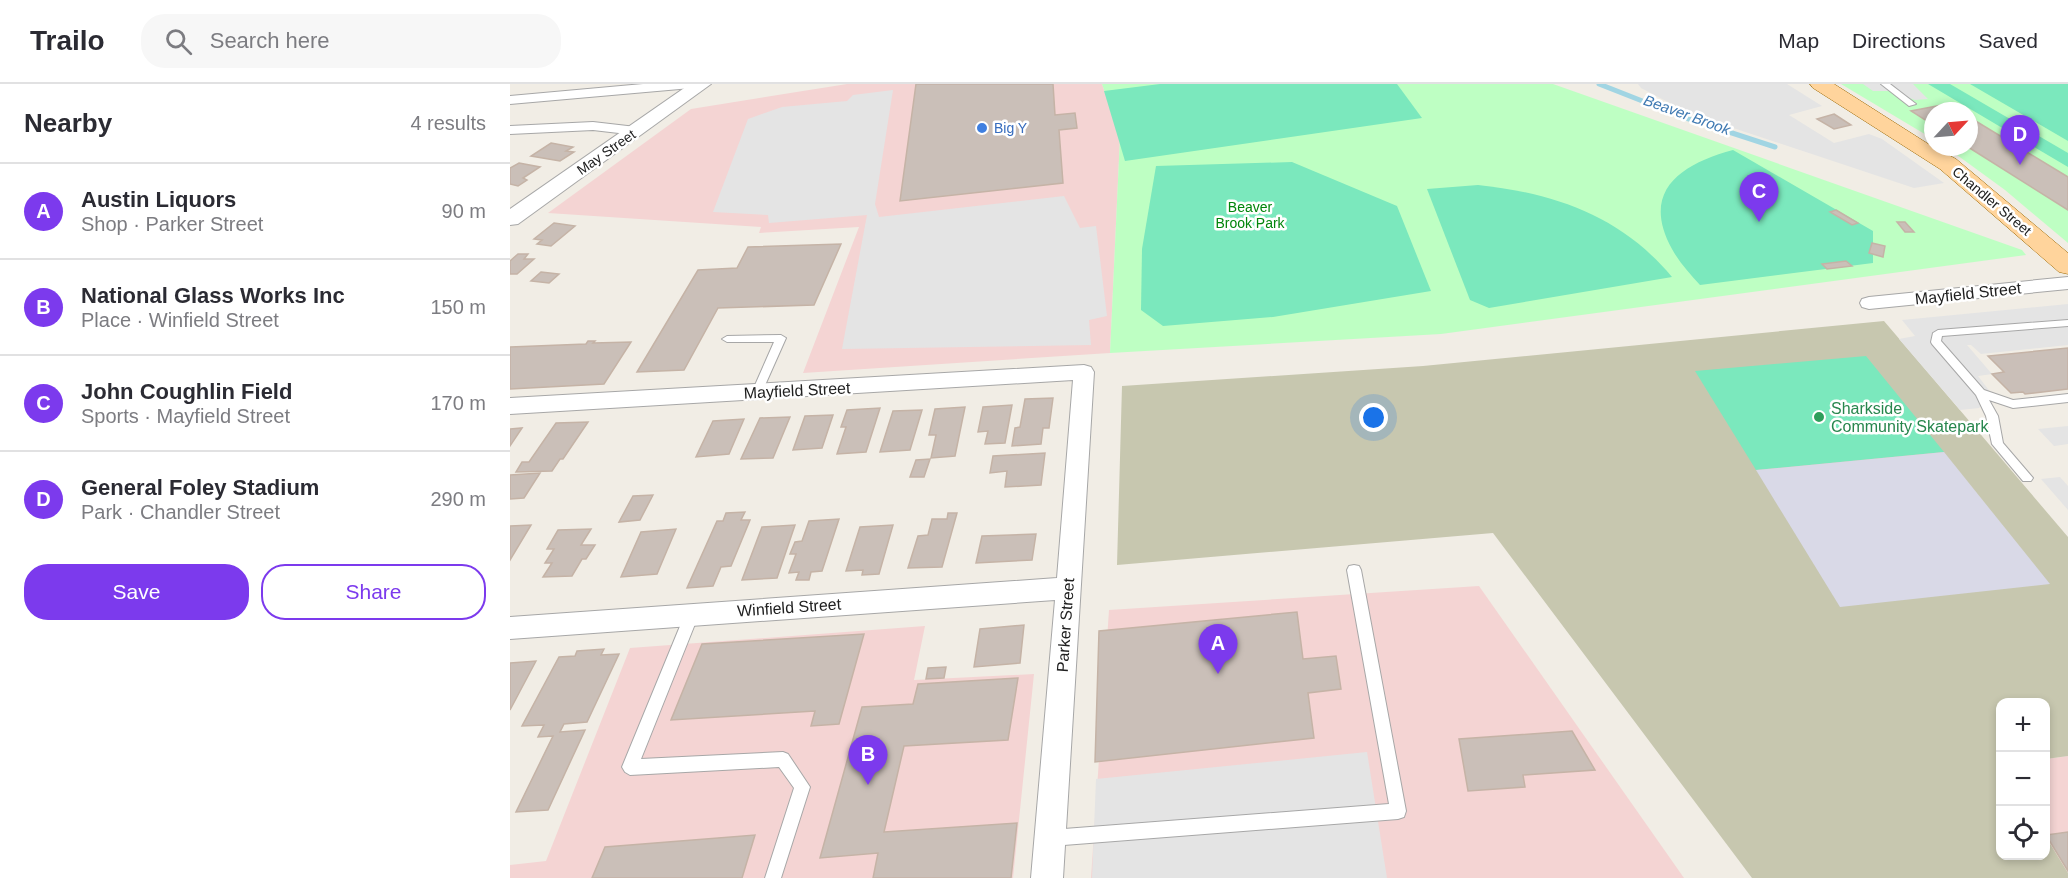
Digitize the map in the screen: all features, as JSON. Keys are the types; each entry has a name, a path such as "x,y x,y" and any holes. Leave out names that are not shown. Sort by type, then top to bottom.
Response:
{"main road":[{"name":"Chandler Street","path":"1820,84 1948,164 2068,266"}],"street":[{"path":"510,100 691,84"},
{"name":"May Street","path":"510,219 702,84"},
{"path":"510,130 592,126 636,131"},
{"name":"Mayfield Street","path":"1869,303 2068,283"},
{"name":"Mayfield Street","path":"510,406 1084,372"},
{"name":"Parker Street","path":"1047,878 1084,372"},
{"name":"Winfield Street","path":"510,628 1068,588"}],"lane":[{"path":"1885,84 1912,104"},
{"path":"2027,478 1998,444 1992,416 1980,393 1936,342 1938,333 2068,323"},
{"path":"727,339 781,338 756,392"},
{"path":"1980,393 2013,404 2068,398"},
{"path":"1050,838 1398,811 1353,570"},
{"path":"692,614 630,767 783,759 802,787 773,878"}],"shaded area":[{"path":"847,84 1102,84 1120,137 1110,353 803,373 859,227 759,233 761,227 548,213 691,109"},
{"path":"1638,84 1787,84 1822,106 1789,115 1834,143 1869,134 1882,139 1944,183 1914,188 1691,114 1641,88"},
{"path":"1863,84 1913,84 1928,99 1915,100 1891,91 1873,91"},
{"path":"893,90 875,204 879,217 1064,196 1080,228 1096,226 1107,316 1089,320 1091,345 842,349 867,215 769,223 768,215 713,212 748,119 782,107 847,101 853,95"},
{"path":"2068,304 2068,345 1981,354 1971,345 1967,345 1992,374 1978,376 1991,393 1979,408 1960,410 1899,339 1915,336 1902,320"},
{"path":"1884,321 2068,537 2068,756 2050,758 2050,698 1996,698 1996,860 2050,860 2050,844 2068,873 2068,878 1752,878 1493,533 1117,565 1122,386 1423,366"},
{"path":"2068,426 2068,444 2054,446 2038,429"},
{"path":"1944,452 2050,584 1840,607 1756,470"},
{"path":"2060,477 2068,486 2068,510 2041,479"},
{"path":"1479,586 1684,878 1091,878 1109,610"},
{"path":"925,626 914,680 1034,674 1013,878 510,878 510,865 546,861 630,648"},
{"path":"1367,752 1387,878 1092,878 1096,779"},
{"path":"2068,756 2068,873 2050,844 2050,758"}],"green space":[{"name":"Beaver Brook Park","path":"1102,84 1553,84 2022,250 2026,255 1441,334 1110,353 1120,137"},
{"path":"1160,84 1397,84 1422,118 1125,161 1104,91"},
{"path":"1841,84 2068,84 2068,243 2005,190 1958,156 1978,156 1978,102 1924,102 1924,134"},
{"path":"1928,84 1950,84 2068,153 2068,167 1978,114 1978,102 1958,102"},
{"path":"1970,84 2068,84 2068,141"},
{"path":"1733,150 1873,231 1873,263 1700,285 1675,254 1663,229 1661,211 1664,196 1671,183 1682,172 1697,163"},
{"path":"1292,162 1397,206 1431,291 1273,317 1163,326 1141,310 1142,249 1156,166"},
{"path":"1478,185 1533,194 1584,211 1631,238 1672,277 1489,308 1470,300 1427,189"},
{"name":"Sharkside Community Skatepark","path":"1866,356 1944,452 1756,470 1695,371"}],"building":[{"path":"916,84 1053,84 1055,115 1075,113 1077,128 1059,130 1063,183 900,201"},
{"path":"1924,108 1924,119 1911,111"},
{"path":"1834,114 1851,125 1834,129 1817,119"},
{"path":"1978,122 2068,177 2068,210 1978,153"},
{"path":"551,143 573,147 566,151 574,152 560,161 531,156"},
{"path":"519,163 540,167 523,178 527,180 518,186 510,184 510,168"},
{"path":"1836,210 1858,223 1852,225 1830,212"},
{"path":"1897,222 1905,222 1914,232 1905,232"},
{"path":"554,223 575,226 551,246 537,244 542,240 534,239"},
{"path":"1872,243 1885,246 1883,257 1869,253"},
{"path":"841,244 814,305 718,308 684,370 637,372 698,270 737,268 748,247"},
{"path":"518,254 528,254 524,259 534,259 517,274 510,274 510,261"},
{"path":"1846,261 1852,266 1827,269 1822,264"},
{"path":"541,272 559,274 549,283 531,281"},
{"path":"588,341 595,341 593,343 631,342 604,384 510,389 510,347 586,344"},
{"path":"2068,348 2068,389 2025,394 2023,392 2011,393 1992,374 2004,372 1988,356"},
{"path":"1053,398 1049,428 1043,428 1041,444 1012,446 1015,428 1020,427 1025,399"},
{"path":"1012,405 1005,443 985,444 988,431 978,432 983,407"},
{"path":"965,407 955,456 931,458 936,435 929,435 935,409"},
{"path":"880,408 866,452 837,454 846,427 841,427 847,410"},
{"path":"922,410 910,450 880,452 893,411"},
{"path":"833,415 822,448 793,450 805,416"},
{"path":"790,417 773,458 741,459 760,418"},
{"path":"744,419 729,454 696,457 713,421"},
{"path":"588,422 552,471 516,472 522,462 529,462 556,423"},
{"path":"522,428 510,446 510,429"},
{"path":"1045,453 1041,485 1005,487 1007,471 990,473 993,456"},
{"path":"930,459 924,477 910,477 916,460"},
{"path":"540,473 524,498 510,499 510,475"},
{"path":"653,495 640,520 619,522 633,496"},
{"path":"745,512 741,520 750,520 731,566 721,567 713,586 687,588 717,521 723,521 726,513"},
{"path":"948,513 957,513 942,567 908,568 918,536 928,535 932,519 947,519"},
{"path":"839,519 822,571 811,572 809,580 796,580 799,572 789,573 796,554 790,554 795,542 802,541 809,521"},
{"path":"531,525 510,560 510,526"},
{"path":"795,525 777,578 742,580 762,527"},
{"path":"893,525 879,574 862,575 863,570 846,571 860,527"},
{"path":"591,529 581,545 595,545 586,559 582,559 572,576 543,577 552,563 545,563 554,549 547,549 558,530"},
{"path":"676,529 657,574 621,577 641,532"},
{"path":"1036,534 1032,560 976,563 982,536"},
{"path":"1297,612 1303,659 1336,656 1341,689 1308,693 1314,738 1095,762 1099,631"},
{"path":"1024,625 1020,663 974,667 980,629"},
{"path":"864,634 839,724 811,726 815,711 671,720 702,644"},
{"path":"604,649 601,655 619,654 587,722 564,724 560,732 585,730 548,810 516,812 553,736 538,737 544,725 522,726 559,657 575,656 577,651"},
{"path":"536,661 510,710 510,663"},
{"path":"946,667 944,678 926,679 928,668"},
{"path":"1018,678 1008,740 904,746 884,832 1017,823 1011,878 873,878 878,853 820,858 862,707 913,704 918,684"},
{"path":"1572,731 1595,770 1523,775 1525,787 1468,791 1459,739"},
{"path":"2068,832 2068,871 2050,842 2050,834"},
{"path":"755,835 742,878 592,878 605,847"}],"waterway":[{"name":"Beaver Brook","path":"1599,84 1683,117 1775,147"}],"place":[{"name":"Big Y","path":"982,128"},
{"name":"General Foley Stadium","path":"2020,165"},
{"name":"John Coughlin Field","path":"1759,222"},
{"name":"Sharkside Community Skatepark","path":"1819,417"},
{"name":"Austin Liquors","path":"1218,674"},
{"name":"National Glass Works Inc","path":"868,785"}]}
